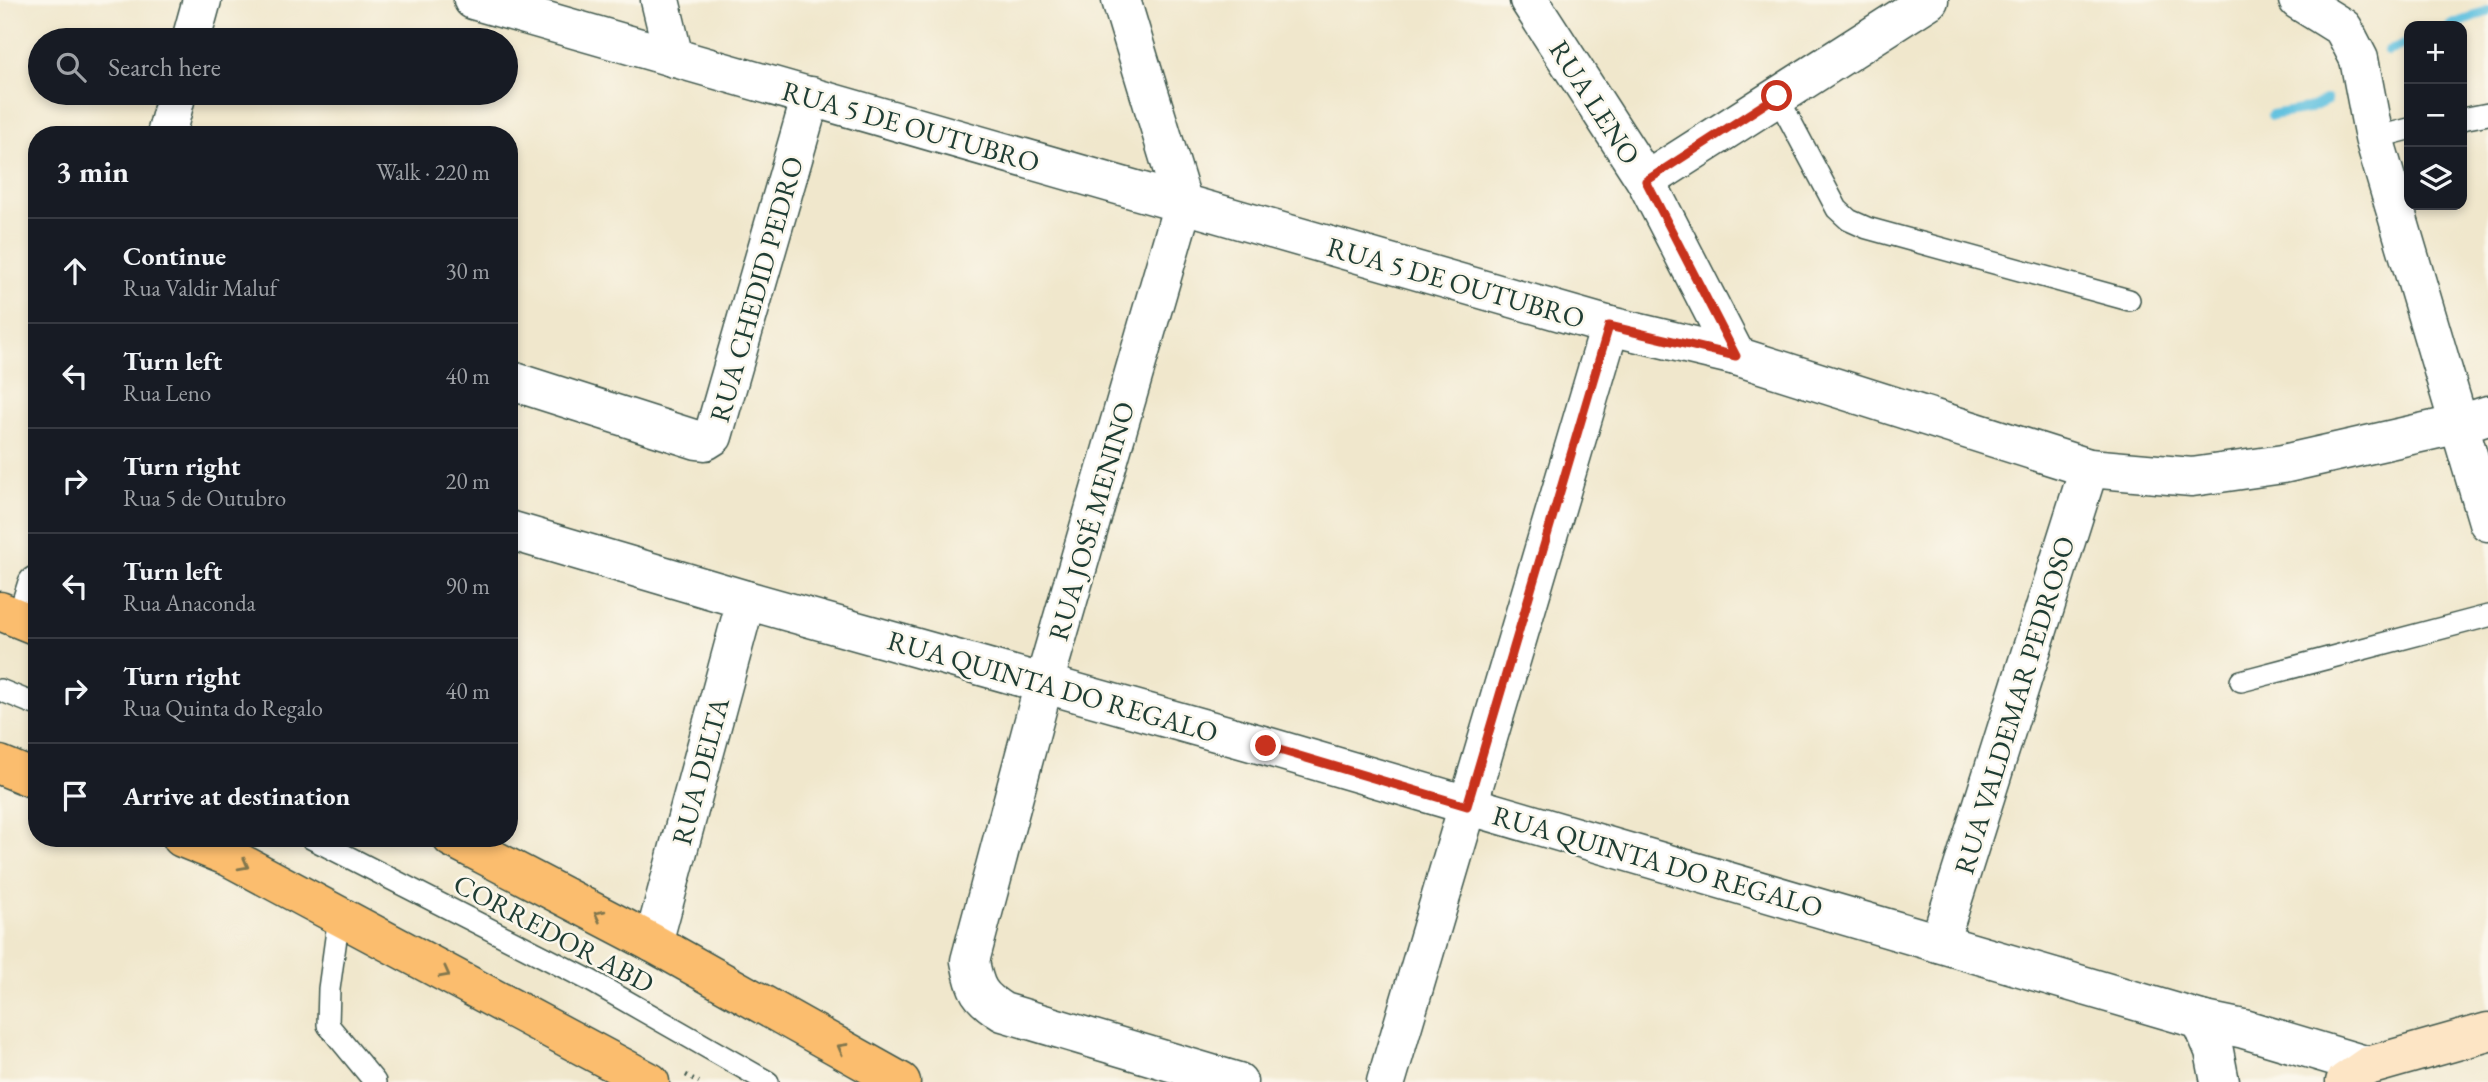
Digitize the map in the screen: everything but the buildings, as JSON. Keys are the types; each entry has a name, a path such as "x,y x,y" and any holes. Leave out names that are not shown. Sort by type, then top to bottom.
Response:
{"main road":[{"path":"0,765 28,776"},
{"path":"204,847 229,857 339,916 632,1077"},
{"path":"469,847 653,943 901,1082"}],"street":[{"path":"194,28 202,0"},
{"name":"RUA 5 DE OUTUBRO","path":"472,0 1609,326 1736,356 2089,468 2192,477 2283,464 2474,420"},
{"path":"660,0 674,58"},
{"path":"1121,0 1183,204"},
{"name":"RUA LENO","path":"1529,0 1646,181 1736,356"},
{"path":"1646,181 1929,0"},
{"path":"2298,0 2343,28 2391,134 2474,420 2488,522"},
{"name":"RUA CHEDID PEDRO","path":"518,383 697,440 705,441 713,436 811,96"},
{"path":"168,126 174,105"},
{"name":"RUA JOSÉ MENINO","path":"1183,204 1044,683 970,961 974,983 979,992 985,1001 1003,1013 1238,1082"},
{"path":"1386,1082 1609,326"},
{"name":"RUA VALDEMAR PEDROSO","path":"1939,943 2089,468"},
{"name":"RUA QUINTA DO REGALO","path":"518,533 2201,1020 2244,1029 2356,1074"},
{"name":"RUA DELTA","path":"653,943 746,600"},
{"path":"2201,1020 2214,1051 2220,1082"},
{"path":"2356,1074 2488,1032"}],"lane":[{"path":"1777,96 1837,209 1849,220 1867,228 2129,300"},
{"path":"2467,117 2488,114"},
{"path":"2241,681 2488,616"},
{"path":"0,690 28,701"},
{"name":"CORREDOR ABD","path":"329,847 591,981 768,1082"},
{"path":"339,916 329,989 328,1025 375,1082"}],"waterway":[{"path":"2463,21 2488,11"},
{"path":"2388,51 2404,44"},
{"path":"2272,115 2308,109 2327,100"}],"route":[{"path":"1266,746 1467,806 1609,326 1736,356 1646,181 1777,96"}]}
